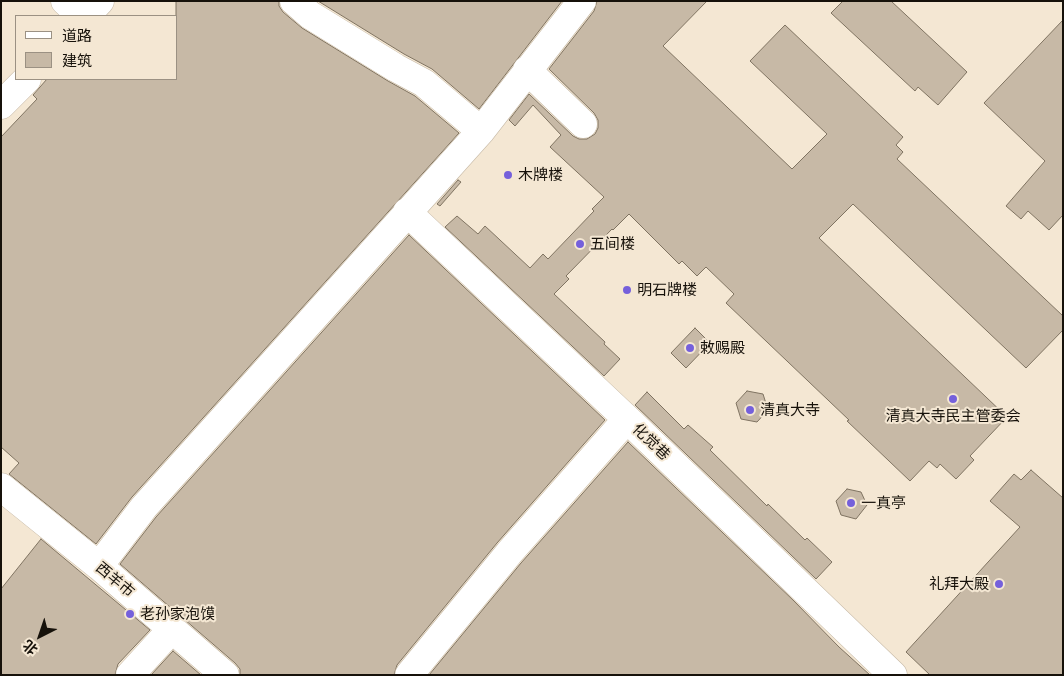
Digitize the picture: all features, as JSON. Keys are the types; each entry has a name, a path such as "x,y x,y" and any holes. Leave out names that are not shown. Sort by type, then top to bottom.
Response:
{"street":[{"path":"65,1 80,15"},
{"path":"87,15 100,1"},
{"path":"294,1 310,16 424,83 481,131"},
{"path":"99,566 144,507 481,131 582,1"},
{"path":"527,70 583,124"},
{"path":"1,105 26,80"},
{"name":"化觉巷","path":"407,212 627,419 893,675"},
{"path":"409,675 509,553 627,419"},
{"name":"西羊市","path":"1,487 99,566 225,675"},
{"path":"130,675 172,628"}],"building":[{"path":"176,1 279,1 279,6 283,12 302,28 415,96 459,133 132,497 96,544 9,474 19,463 1,447 1,137 37,99 33,95 46,80 178,80 178,15 176,15"},
{"path":"318,1 562,1 479,109 432,69"},
{"path":"597,1 707,1 663,46 792,169 827,134 750,61 785,25 903,137 896,145 903,152 897,159 1063,316 1063,330 1026,368 853,204 819,238 1007,417 970,456 974,460 956,479 940,464 937,468 929,461 910,481 726,303 734,294 706,267 697,276 682,261 679,264 629,214 566,276 569,279 554,294 605,342 604,344 620,359 604,376 445,227 457,216 478,234 485,226 530,268 543,254 548,259 594,211 592,209 604,197 550,147 561,135 533,105 515,126 509,120 529,94 573,136 579,139 587,139 595,134 598,128 598,120 594,113 549,69 594,11"},
{"path":"843,1 891,1 967,72 938,105 918,87 915,91 831,13"},
{"path":"1063,20 1063,215 1049,230 1028,211 1021,219 1006,206 1045,161 984,103"},
{"path":"458,180 461,182 440,206 437,204"},
{"path":"409,235 605,420 497,543 397,665 394,675 240,675 240,669 235,663 120,564 156,517"},
{"name":"敕赐殿","path":"695,328 710,343 686,368 671,353"},
{"path":"747,391 763,394 768,410 757,422 741,419 736,403"},
{"path":"647,392 684,429 688,425 713,447 710,450 767,506 768,504 805,540 807,538 832,562 816,579 635,405"},
{"path":"628,442 870,675 429,675 521,563"},
{"name":"礼拜大殿","path":"1031,470 1063,498 1063,675 930,675 906,652 1020,527 990,501 1014,474 1021,480"},
{"name":"一真亭","path":"847,489 861,492 867,505 856,519 841,515 836,501"},
{"path":"41,539 150,630 118,664 115,675 1,675 1,589"},
{"path":"173,651 201,675 151,675"}],"place":[{"name":"木牌楼","path":"508,175"},
{"name":"五间楼","path":"580,244"},
{"name":"明石牌楼","path":"627,290"},
{"name":"敕赐殿","path":"690,348"},
{"name":"清真大寺民主管委会","path":"953,399"},
{"name":"清真大寺","path":"750,410"},
{"name":"一真亭","path":"851,503"},
{"name":"礼拜大殿","path":"999,584"},
{"name":"老孙家泡馍","path":"130,614"}]}
